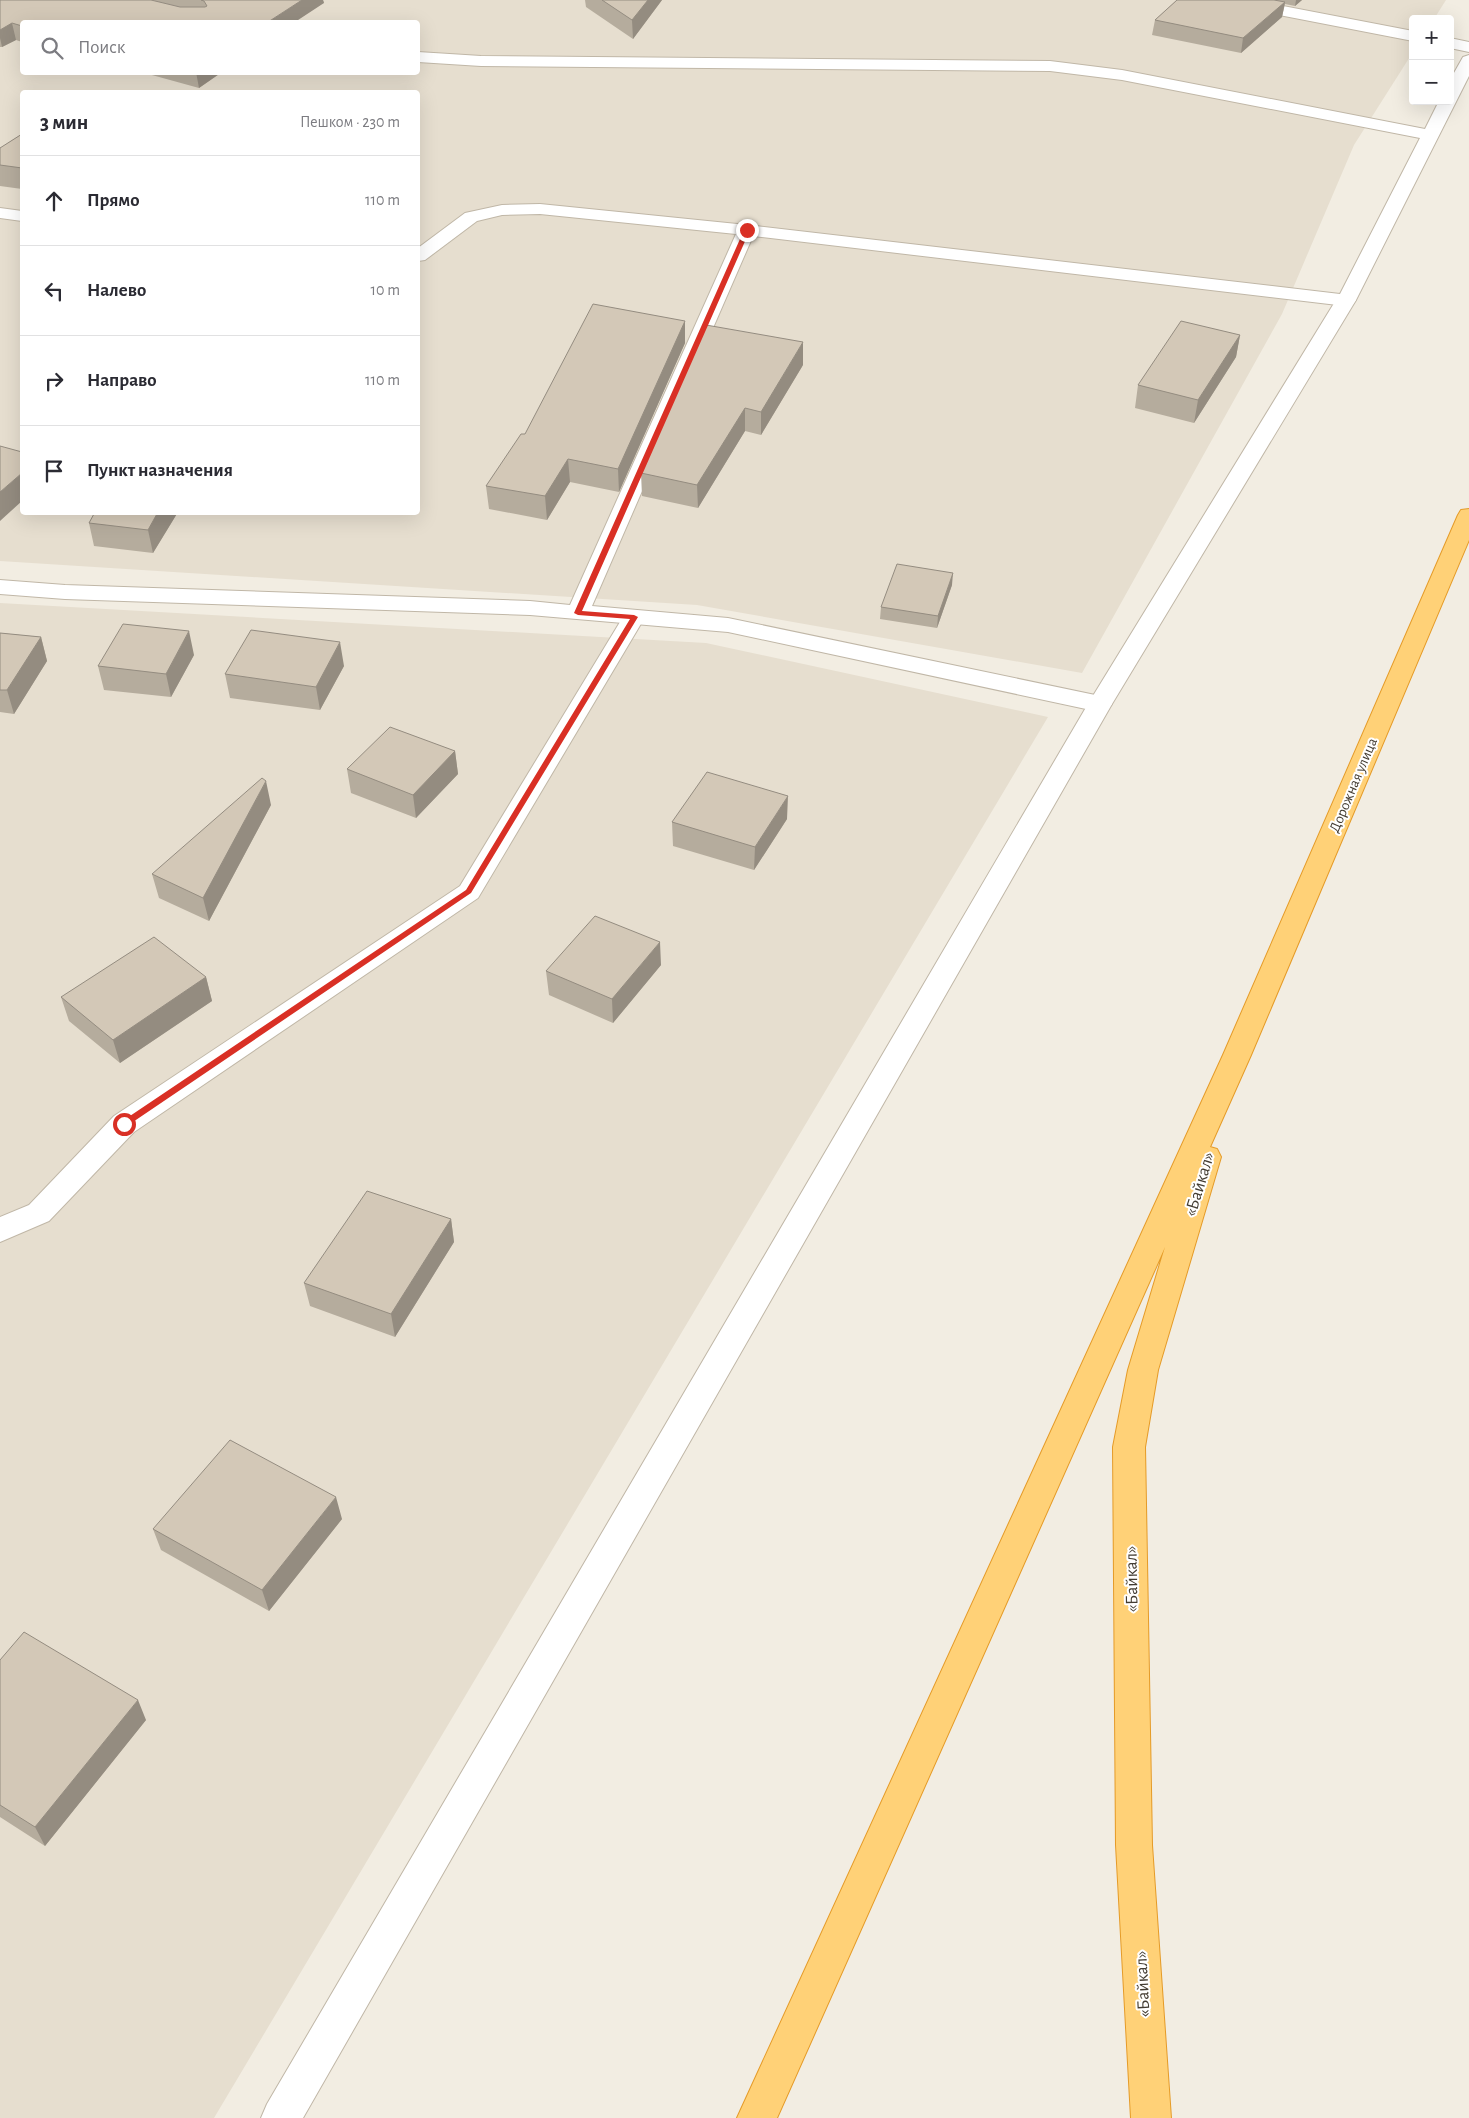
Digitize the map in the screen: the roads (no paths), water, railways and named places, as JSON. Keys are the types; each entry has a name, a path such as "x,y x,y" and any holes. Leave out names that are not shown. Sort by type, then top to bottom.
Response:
{"highway":[{"name":"Дорожная улица","path":"1237,1055 1469,516"},
{"path":"757,2118 1237,1055"},
{"name":"«Байкал»","path":"1151,2118 1134,1845 1129,1447 1143,1370 1237,1055"}],"street":[{"path":"1228,0 1409,35"},
{"path":"1454,44 1469,46"},
{"path":"420,57 481,61 1050,66 1122,75 1431,135"},
{"path":"1454,89 1469,60"},
{"path":"280,2118 1100,704 1346,300 1446,105"},
{"path":"420,255 471,217 502,210 540,209 747,230 1346,300"},
{"path":"0,213 20,216"},
{"path":"578,613 747,230"},
{"path":"0,587 65,592 530,608 728,625 1100,704"},
{"path":"0,1230 39,1213 124,1124 469,892 634,617"}]}
